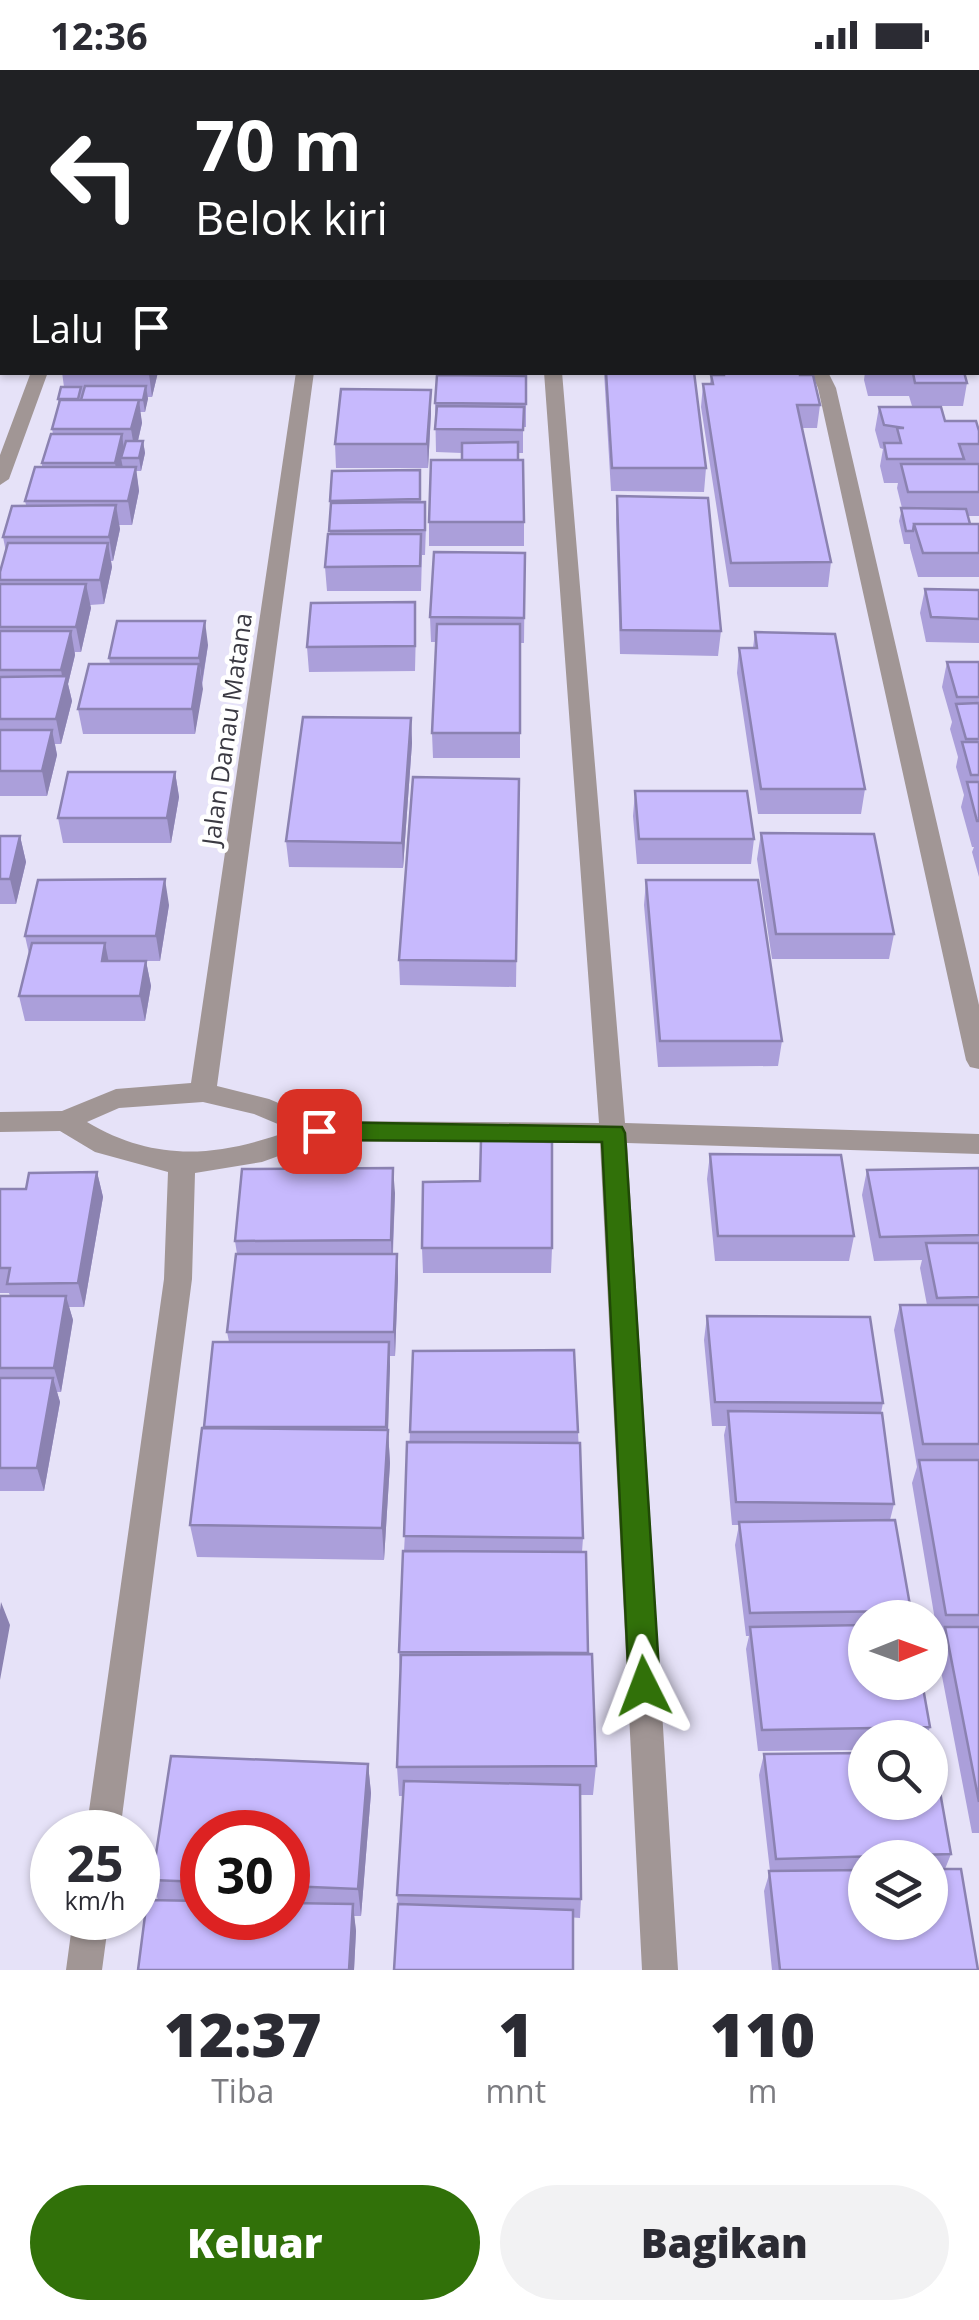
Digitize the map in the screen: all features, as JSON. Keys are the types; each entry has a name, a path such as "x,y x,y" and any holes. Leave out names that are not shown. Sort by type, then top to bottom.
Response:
{"street":[{"path":"0,479 39,375"},
{"name":"Jalan Danau Matana","path":"202,1092 305,375"},
{"path":"553,375 614,1133 660,1970"},
{"path":"820,375 831,407 979,1060"},
{"path":"0,1122 64,1120 116,1099 202,1092 260,1106 319,1131"},
{"path":"64,1120 104,1145 182,1165 262,1152 319,1131 614,1133 979,1144"},
{"path":"106,1810 178,1278 182,1165"},
{"path":"84,1970 88,1940"}],"building":[{"path":"437,375 526,376 526,404 435,403"},
{"path":"606,375 694,375 706,468 612,468"},
{"path":"711,375 813,375 820,405 797,405 831,562 731,563 703,384 713,384"},
{"path":"913,375 965,375 967,383 915,383"},
{"path":"85,386 146,386 143,400 81,400"},
{"path":"61,387 81,387 78,399 58,399"},
{"path":"341,389 431,390 427,444 335,444"},
{"path":"60,400 139,400 131,429 52,429"},
{"path":"437,406 524,407 523,430 435,429"},
{"path":"879,407 941,407 945,421 976,421 979,444 959,444 964,459 887,459 884,443 901,443 897,428 904,428 884,425"},
{"path":"51,434 122,434 115,463 42,463"},
{"path":"126,441 143,441 139,458 121,458"},
{"path":"518,442 518,460 462,460 462,443"},
{"path":"431,460 523,460 524,522 429,522"},
{"path":"901,464 979,464 979,492 908,492"},
{"path":"35,467 136,467 128,501 25,501"},
{"path":"420,470 420,499 330,501 332,471"},
{"path":"617,496 708,498 721,631 621,630"},
{"path":"425,502 425,530 329,531 331,503"},
{"path":"116,505 109,537 3,537 12,506"},
{"path":"901,508 966,509 970,524 914,524 913,531 906,531"},
{"path":"914,524 979,524 979,553 923,553"},
{"path":"328,534 421,534 420,566 325,567"},
{"path":"8,543 108,543 100,580 0,580"},
{"path":"434,552 525,553 524,618 430,617"},
{"path":"0,584 86,584 76,627 0,627"},
{"path":"925,589 979,590 979,619 931,617"},
{"path":"415,602 415,646 307,647 311,603"},
{"path":"117,621 205,621 199,658 109,658"},
{"path":"437,624 520,624 520,733 432,733"},
{"path":"0,631 71,631 61,670 0,670"},
{"path":"755,632 835,634 865,789 761,789 739,648 757,648"},
{"path":"947,662 979,662 979,697 957,697"},
{"path":"89,664 199,664 192,709 78,709"},
{"path":"67,676 56,719 0,719 0,677"},
{"path":"979,703 979,739 966,739 956,704"},
{"path":"303,717 411,718 402,843 286,841"},
{"path":"0,730 52,730 42,771 0,771"},
{"path":"962,742 979,742 979,775 971,775"},
{"path":"68,772 175,772 167,818 58,818"},
{"path":"413,777 519,779 516,961 399,960"},
{"path":"967,782 979,782 979,821 977,821"},
{"path":"635,791 747,791 754,839 639,839"},
{"path":"761,833 874,834 894,934 776,934"},
{"path":"0,836 20,836 10,879 0,879"},
{"path":"165,879 156,936 25,936 38,880"},
{"path":"646,880 758,880 782,1041 660,1041"},
{"path":"32,943 105,943 102,961 146,961 140,996 19,996"},
{"path":"481,1140 552,1142 552,1248 422,1248 423,1182 480,1181"},
{"path":"710,1154 841,1155 854,1236 718,1236"},
{"path":"393,1168 391,1240 235,1241 242,1169"},
{"path":"979,1168 979,1235 880,1237 867,1170"},
{"path":"97,1172 78,1283 7,1284 10,1268 0,1268 0,1189 26,1189 29,1173"},
{"path":"926,1243 979,1243 979,1297 937,1298"},
{"path":"236,1254 397,1254 394,1332 227,1332"},
{"path":"0,1296 66,1296 54,1368 0,1368"},
{"path":"900,1305 979,1305 979,1444 923,1444"},
{"path":"707,1316 870,1317 883,1403 715,1402"},
{"path":"213,1342 389,1342 386,1427 204,1427"},
{"path":"574,1350 578,1432 410,1432 413,1351"},
{"path":"0,1378 53,1378 37,1468 0,1468"},
{"path":"728,1411 882,1413 894,1504 736,1502"},
{"path":"202,1428 388,1430 382,1528 190,1525"},
{"path":"407,1442 580,1443 583,1538 404,1536"},
{"path":"919,1460 979,1460 979,1615 948,1615 948,1600 943,1600"},
{"path":"895,1520 909,1600 848,1600 848,1612 750,1613 739,1522"},
{"path":"403,1551 586,1552 588,1653 399,1652"},
{"path":"848,1625 848,1700 925,1700 929,1720 848,1720 848,1728 762,1730 750,1627"},
{"path":"948,1627 979,1627 979,1802 948,1642"},
{"path":"592,1654 596,1766 397,1767 401,1655"},
{"path":"848,1753 848,1820 945,1820 951,1854 948,1840 848,1840 848,1857 776,1859 764,1754"},
{"path":"171,1756 368,1764 358,1889 310,1887 310,1810 180,1810 180,1881 160,1880 160,1828"},
{"path":"404,1781 580,1785 581,1899 397,1895"},
{"path":"948,1869 961,1869 978,1970 780,1970 769,1871 848,1870 848,1940 948,1940"},
{"path":"160,1900 180,1901 180,1940 310,1940 310,1903 353,1904 349,1970 138,1970 142,1940 160,1940"},
{"path":"398,1904 573,1910 573,1970 394,1970"}],"route":[{"path":"319,1131 614,1133 644,1686"}]}
